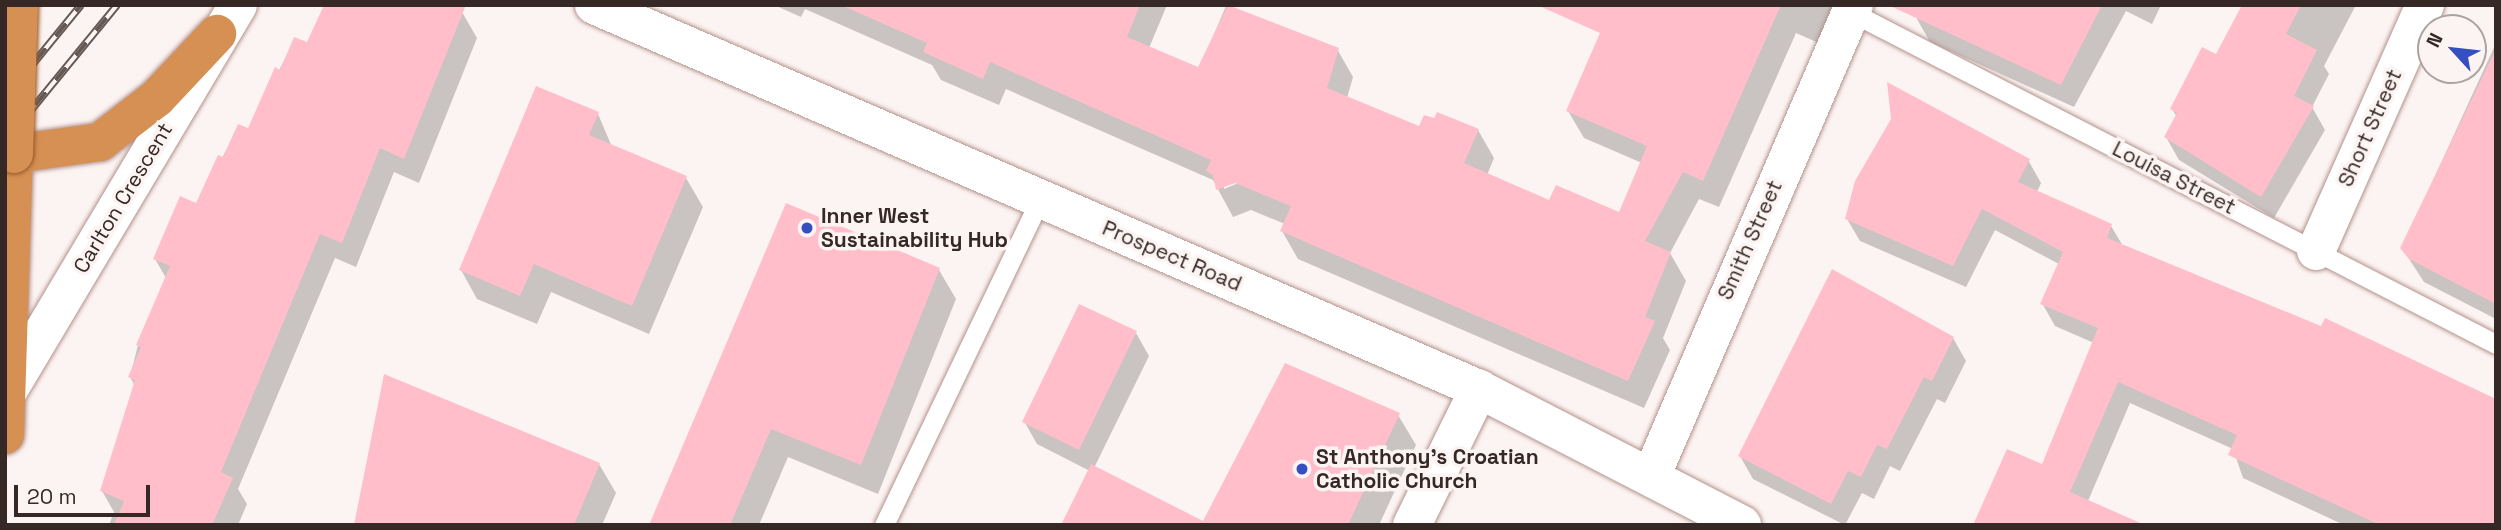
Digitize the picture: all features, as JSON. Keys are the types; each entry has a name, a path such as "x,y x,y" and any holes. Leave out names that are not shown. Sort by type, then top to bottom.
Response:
{"highway":[{"path":"5,435 19,5"},
{"path":"14,154 100,142 157,98 227,19"}],"street":[{"name":"Prospect Road","path":"594,5 1479,389 1742,525"},
{"name":"Short Street","path":"2316,251 2425,5"},
{"name":"Smith Street","path":"1651,477 1852,9"},
{"name":"Carlton Crescent","path":"8,391 227,19"},
{"path":"1412,525 1479,389"}],"lane":[{"name":"Louisa Street","path":"1852,9 2496,344"},
{"path":"884,525 1040,199"}],"building":[{"path":"324,5 466,5 404,159 380,148 342,243 320,234 221,472 233,478 212,525 114,525 124,501 100,491 135,380 128,377 141,347 136,345 170,266 153,259 180,196 196,203 218,155 223,157 238,124 248,128 275,67 280,70 294,37 307,42"},
{"path":"841,5 1140,5 1127,37 1198,67 1228,5 1339,48 1327,88 1419,126 1424,115 1434,118 1437,112 1479,129 1464,163 1549,200 1556,185 1619,212 1647,146 1566,111 1600,33 1537,5 1781,5 1703,181 1683,172 1645,241 1671,252 1645,317 1655,321 1628,381 1280,231 1291,206 1235,183 1216,190 1213,175 1206,171 1211,160 990,62 983,79 923,52 927,43"},
{"path":"1888,5 2102,5 2061,85"},
{"path":"2242,5 2301,5 2286,34 2317,50 2294,96 2314,106 2261,197 2164,137 2177,113 2170,109 2202,47 2216,54"},
{"path":"2496,49 2496,304 2409,259 2400,248 2479,84 2487,84 2487,68"},
{"path":"1887,82 2030,159 2018,182 2112,224 2107,238 2321,326 2325,318 2496,399 2496,525 2380,525 2228,455 2237,435 2118,382 2070,492 2145,525 1973,525 2007,449 2042,464 2098,328 2040,304 2063,252 1982,209 1953,266 1845,219 1855,181 1891,119"},
{"path":"536,86 599,112 589,135 687,176 632,306 534,264 520,296 459,270"},
{"path":"786,203 940,268 861,465 771,429 730,525 649,525"},
{"path":"1832,269 1954,337 1932,381 1924,377 1887,449 1877,445 1861,477 1848,471 1831,504 1738,456"},
{"path":"1079,304 1137,331 1079,450 1022,422"},
{"name":"St Anthony's Croatian Catholic Church","path":"1285,363 1400,413 1348,525 1061,525 1091,464 1203,521"},
{"path":"384,374 600,463 574,525 354,525"}],"railway":[{"path":"5,40 35,5"},
{"path":"5,98 81,5"},
{"path":"5,142 117,5"}],"place":[{"name":"Inner West Sustainability Hub","path":"807,228"},
{"name":"St Anthony's Croatian Catholic Church","path":"1302,469"}]}
